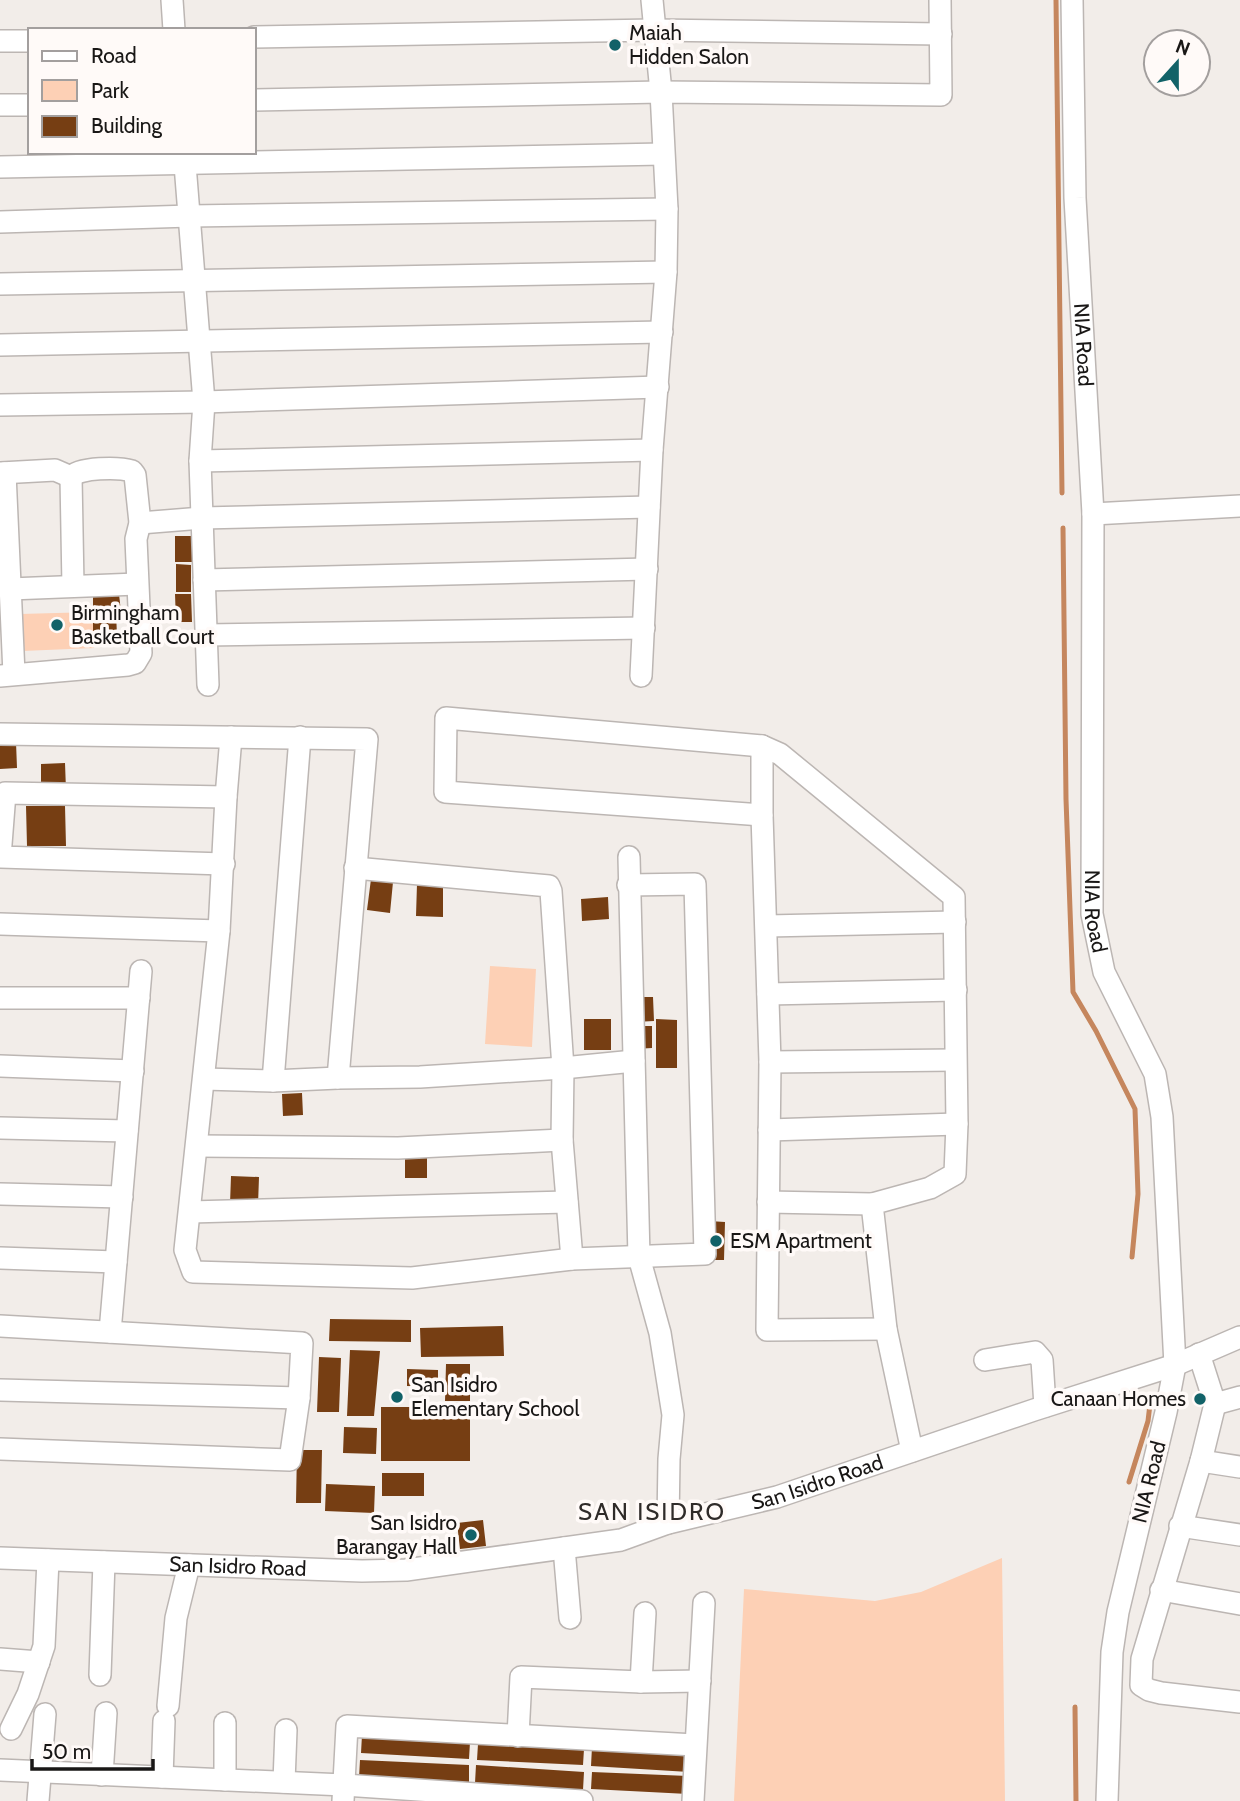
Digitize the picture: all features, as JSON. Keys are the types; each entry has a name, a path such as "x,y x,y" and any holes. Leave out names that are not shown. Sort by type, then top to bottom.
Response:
{"street":[{"path":"172,0 174,28"},
{"path":"641,676 652,450 667,272 661,92 652,0"},
{"path":"256,100 661,92 942,95 940,0"},
{"name":"NIA Road","path":"1072,0 1075,198 1093,514 1092,914 1104,972 1155,1074 1162,1117 1175,1365 1118,1612 1112,1652 1107,1801"},
{"path":"256,37 654,30 941,34"},
{"path":"0,41 28,41"},
{"path":"0,105 28,105"},
{"path":"0,167 185,158 663,154"},
{"path":"185,158 204,402 200,461 208,685"},
{"path":"0,222 190,216 667,209"},
{"path":"0,284 667,272"},
{"path":"0,345 662,332"},
{"path":"0,405 204,402 658,387"},
{"path":"200,461 652,450"},
{"path":"71,477 55,470 2,473 10,589 7,675 135,663 141,653 136,539 140,523 136,479 132,471 78,470 71,477 73,586"},
{"path":"1093,514 1240,506"},
{"path":"140,523 202,518 649,507"},
{"path":"204,580 647,569"},
{"path":"10,589 137,584"},
{"path":"206,635 643,628"},
{"path":"762,815 444,792 446,718 762,746 780,754 954,897 957,1124 955,1174 930,1188 872,1204 768,1202"},
{"path":"0,734 367,739 338,1078"},
{"path":"232,737 219,931 185,1250 193,1272 412,1278 572,1259 705,1254 695,884 628,885"},
{"path":"273,1082 300,737"},
{"path":"762,746 770,1062 767,1330 886,1329"},
{"path":"224,864 0,857 5,793 226,797"},
{"path":"628,857 639,1257 660,1333 673,1415 668,1524"},
{"path":"355,868 549,886 563,1068 562,1140 572,1259"},
{"path":"767,926 955,922"},
{"path":"0,924 219,931"},
{"path":"110,1332 141,971"},
{"path":"768,994 956,989"},
{"path":"0,998 139,998"},
{"path":"770,1062 956,1060"},
{"path":"204,1079 273,1082 420,1077 634,1061"},
{"path":"0,1066 132,1071"},
{"path":"769,1130 957,1124"},
{"path":"0,1128 127,1131"},
{"path":"197,1146 398,1148 562,1140"},
{"path":"0,1194 122,1198"},
{"path":"190,1212 567,1202"},
{"path":"872,1204 886,1329 912,1451"},
{"path":"0,1258 116,1262"},
{"path":"0,1326 302,1343 299,1398 290,1460 0,1449"},
{"name":"San Isidro Road","path":"0,1558 362,1571 407,1570 621,1540 668,1524 777,1497 1175,1365 1240,1336"},
{"path":"985,1360 1035,1352 1040,1355 1045,1406"},
{"path":"1199,1354 1215,1404 1202,1461 1180,1526 1142,1659 1141,1685 1161,1693 1240,1702"},
{"path":"0,1390 299,1398"},
{"path":"1215,1404 1240,1397"},
{"path":"1202,1461 1240,1467"},
{"path":"1180,1526 1240,1535"},
{"path":"564,1548 570,1618"},
{"path":"11,1729 28,1694 44,1646 48,1560"},
{"path":"100,1675 104,1562"},
{"path":"162,1777 176,1618 190,1565"},
{"path":"1161,1590 1240,1604"},
{"path":"693,1801 704,1603"},
{"path":"641,1682 645,1613"},
{"path":"0,1659 39,1662"},
{"path":"518,1736 521,1677 641,1682 700,1681"},
{"path":"102,1775 106,1713"},
{"path":"38,1801 45,1714"},
{"path":"225,1723 225,1780"},
{"path":"344,1793 347,1726 695,1745"},
{"path":"284,1782 286,1730"},
{"path":"0,1770 284,1782 344,1793 582,1801"}],"green space":[{"name":"Birmingham Basketball Court","path":"93,612 94,648 22,651 20,614"},
{"path":"490,966 536,969 532,1047 485,1044"},
{"path":"1002,1558 1005,1801 734,1801 744,1589 875,1601 921,1592"}],"building":[{"path":"175,536 192,536 192,562 175,562"},
{"path":"176,564 191,565 191,592 176,592"},
{"path":"119,594 121,612 116,612 117,636 93,636 93,596"},
{"path":"175,594 191,594 192,622 176,622"},
{"path":"16,742 17,768 0,769 0,743"},
{"path":"65,763 66,790 41,790 41,764"},
{"path":"26,806 65,806 66,846 27,846"},
{"path":"371,879 393,882 390,913 367,910"},
{"path":"417,884 443,885 443,917 416,916"},
{"path":"608,897 609,919 582,921 581,899"},
{"path":"634,997 653,997 654,1021 635,1022"},
{"path":"584,1019 611,1019 611,1050 584,1050"},
{"path":"656,1019 677,1020 677,1068 656,1068"},
{"path":"635,1026 652,1026 652,1048 635,1049"},
{"path":"302,1093 303,1115 283,1116 282,1094"},
{"path":"405,1157 427,1157 427,1178 405,1178"},
{"path":"231,1176 259,1177 258,1205 230,1204"},
{"name":"ESM Apartment","path":"709,1221 725,1222 724,1260 708,1260"},
{"path":"330,1319 411,1320 411,1342 329,1341"},
{"path":"503,1326 504,1356 421,1357 420,1328"},
{"path":"350,1350 380,1351 374,1416 347,1416"},
{"path":"319,1357 341,1358 339,1412 317,1412"},
{"path":"446,1364 470,1364 470,1401 445,1401"},
{"path":"407,1369 438,1370 438,1387 407,1386"},
{"path":"381,1407 470,1407 470,1461 381,1461"},
{"path":"344,1427 377,1428 376,1454 343,1453"},
{"path":"297,1450 322,1450 321,1503 296,1503"},
{"path":"382,1473 424,1473 424,1496 382,1496"},
{"path":"326,1484 375,1486 374,1513 325,1511"},
{"name":"San Isidro Barangay Hall","path":"483,1520 486,1546 460,1549 457,1523"},
{"path":"362,1735 470,1742 469,1759 361,1753"},
{"path":"478,1744 584,1749 583,1765 477,1760"},
{"path":"592,1747 690,1753 689,1772 591,1766"},
{"path":"360,1760 469,1765 469,1783 359,1778"},
{"path":"476,1765 584,1772 583,1790 475,1783"},
{"path":"592,1772 688,1776 688,1794 591,1789"}],"waterway":[{"path":"1056,0 1062,493"},
{"path":"1063,528 1066,799 1073,992 1135,1109 1138,1194 1132,1257"},
{"path":"1129,1482 1148,1421 1150,1404"},
{"path":"1075,1707 1076,1801"}],"place":[{"name":"Maiah Hidden Salon","path":"615,45"},
{"name":"Birmingham Basketball Court","path":"57,625"},
{"name":"ESM Apartment","path":"716,1241"},
{"name":"San Isidro Elementary School","path":"397,1397"},
{"name":"Canaan Homes","path":"1200,1399"},
{"name":"San Isidro Barangay Hall","path":"471,1535"}],"district":[{"name":"SAN ISIDRO","path":"652,1512"}]}
